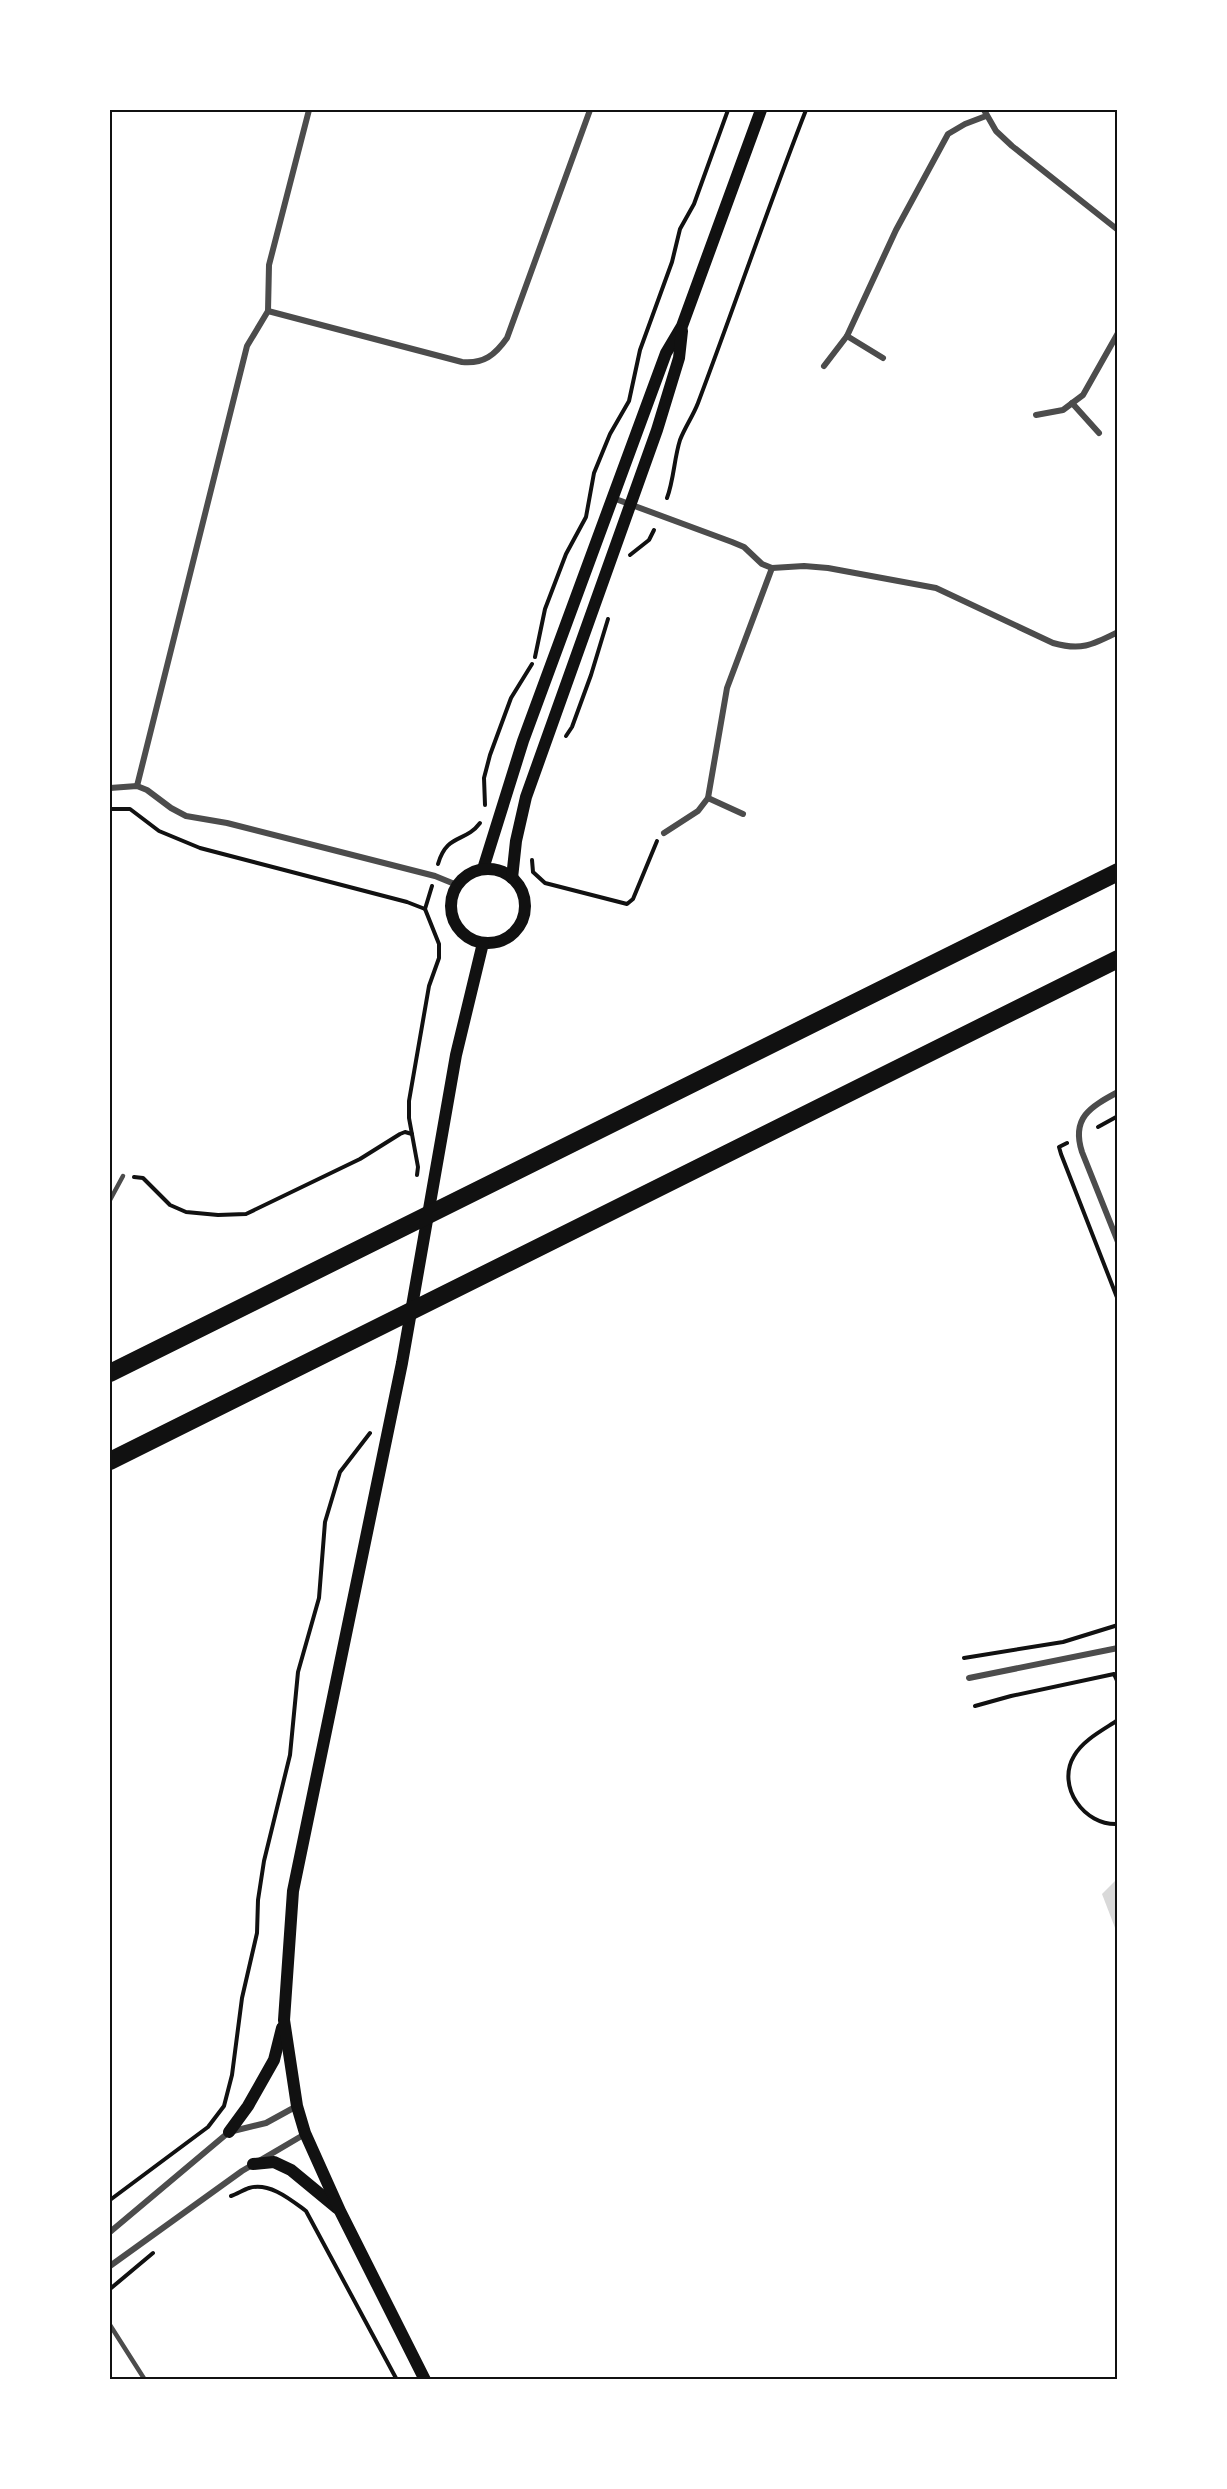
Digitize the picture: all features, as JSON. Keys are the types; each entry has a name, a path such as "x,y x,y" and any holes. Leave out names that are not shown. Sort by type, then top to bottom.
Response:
{"highway":[{"path":"110,1372 1118,872"},
{"path":"110,1461 1118,959"}],"main road":[{"path":"483,869 524,741 666,353 682,326 761,110"},
{"path":"512,878 519,826 535,769 632,505 679,358 682,326"},
{"path":"483,869 493,869 512,878 524,898 525,910 522,921 515,931 506,938 483,943 471,939 461,931 454,921 451,909 452,896 457,885 464,877 483,869"},
{"path":"225,2137 248,2106 274,2061 284,2020 293,1891 402,1363 456,1055 483,943"},
{"path":"284,2020 297,2106 305,2133 340,2211 425,2379"},
{"path":"253,2164 274,2162 291,2170 340,2211"}],"street":[{"path":"136,786 247,346 268,311 269,265 309,110"},
{"path":"268,311 462,362 474,363 488,360 507,338 590,110"},
{"path":"824,366 847,336 896,230 948,134 985,112 996,131 1012,146 1118,230"},
{"path":"1036,415 1063,410 1083,395 1118,333"},
{"path":"847,336 883,358"},
{"path":"1072,404 1100,433"},
{"path":"613,498 744,547 762,564 772,568 804,566 828,568 936,588 1053,643 1070,648 1084,647 1118,633"},
{"path":"664,833 698,811 708,798 727,688 772,568"},
{"path":"110,788 136,786 147,790 186,816 248,828 427,874 457,885"},
{"path":"708,798 744,814"},
{"path":"1118,1092 1089,1109 1081,1122 1078,1137 1118,1242"},
{"path":"969,1678 1118,1648"},
{"path":"110,2232 225,2137 266,2122 297,2106"},
{"path":"110,2266 242,2171 305,2133"}],"lane":[{"path":"110,1200 123,1176"},
{"path":"110,2325 145,2379"}],"path":[{"path":"440,859 447,845 473,831 484,815 484,778 490,755 511,698 534,661 545,609 566,554 586,517 594,472 609,434 629,401 640,350 672,262 680,229 694,204 728,110"},
{"path":"667,498 672,483 674,458 681,437 697,406 765,216 806,110"},
{"path":"628,559 635,550 649,540 654,530"},
{"path":"566,737 572,727 603,642 610,610"},
{"path":"110,809 130,809 159,831 200,848 407,902 424,909"},
{"path":"532,853 533,872 545,884 627,903 633,899 655,844 664,833"},
{"path":"417,1173 409,1101 429,986 440,958 440,951 424,909 427,900"},
{"path":"1098,1127 1118,1116"},
{"path":"123,1176 142,1178 170,1205 186,1212 218,1215 246,1214 360,1159 400,1134 405,1132 412,1134"},
{"path":"1067,1143 1059,1147 1060,1154 1118,1300"},
{"path":"110,2200 208,2127 224,2106 232,2075 243,1998 257,1933 258,1900 264,1861 290,1755 298,1672 319,1598 325,1522 340,1472 368,1438 370,1431"},
{"path":"964,1658 1063,1642 1118,1625"},
{"path":"975,1706 1116,1674 1118,1683"},
{"path":"1118,1720 1081,1747 1071,1761 1068,1777 1076,1801 1086,1813 1101,1822 1118,1824"},
{"path":"208,2127 225,2137"},
{"path":"242,2171 251,2187 286,2195 306,2211 398,2379"}],"shaded area":[{"path":"1117,1879 1117,1933 1102,1894"}]}
